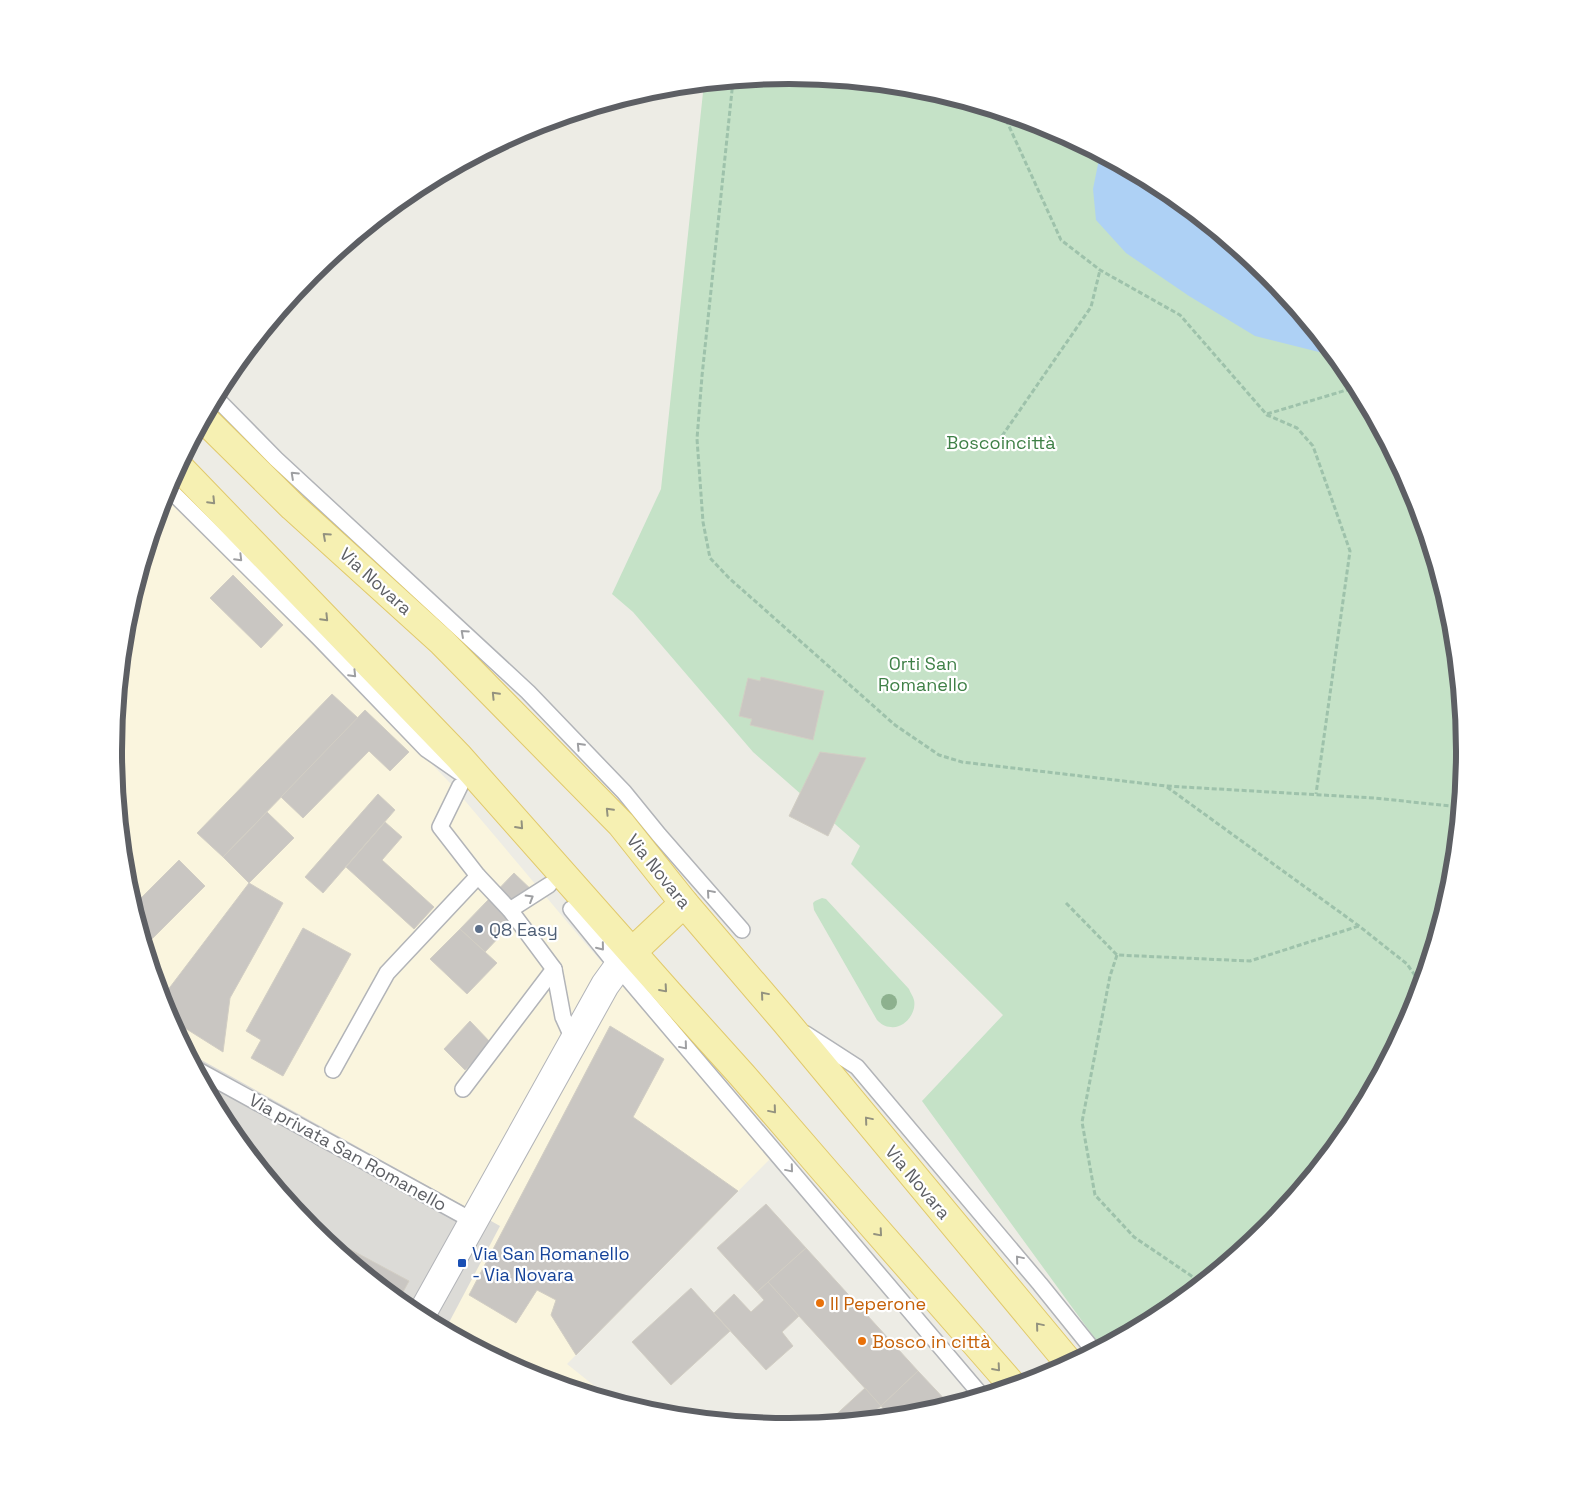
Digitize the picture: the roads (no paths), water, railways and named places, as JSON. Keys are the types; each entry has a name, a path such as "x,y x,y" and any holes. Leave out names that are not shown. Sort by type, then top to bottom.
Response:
{"main road":[{"name":"Via Novara","path":"208,423 293,507 442,642 621,824 684,903 785,1021 1065,1358"},
{"path":"184,472 459,757 494,796 625,960 742,1074 831,1179 1008,1381"},
{"path":"625,960 684,903"}],"street":[{"path":"424,1310 573,1039 605,985 625,960"}],"lane":[{"path":"220,402 276,459 528,692 624,792 742,930"},
{"path":"174,494 319,638 426,748 494,796"},
{"path":"460,786 440,827 478,876 510,910 554,969 562,1017 573,1039"},
{"path":"333,1070 387,973 478,876"},
{"path":"510,910 549,885"},
{"path":"571,909 625,960 978,1391"},
{"path":"463,1089 554,969"},
{"path":"785,1021 857,1067 1090,1346"},
{"name":"Via privata San Romanello","path":"206,1076 473,1221"}],"water":[{"path":"1099,161 1160,196 1229,249 1261,279 1291,311 1324,353 1255,336 1189,296 1126,253 1096,220 1093,189"}],"place":[{"name":"Q8 Easy","path":"479,929"},
{"name":"Via San Romanello - Via Novara","path":"462,1263"},
{"name":"Il Peperone","path":"820,1303"},
{"name":"Bosco in città","path":"862,1341"}],"park label":[{"name":"Boscoincittà","path":"1001,442"},
{"name":"Orti San Romanello","path":"923,673"}]}
